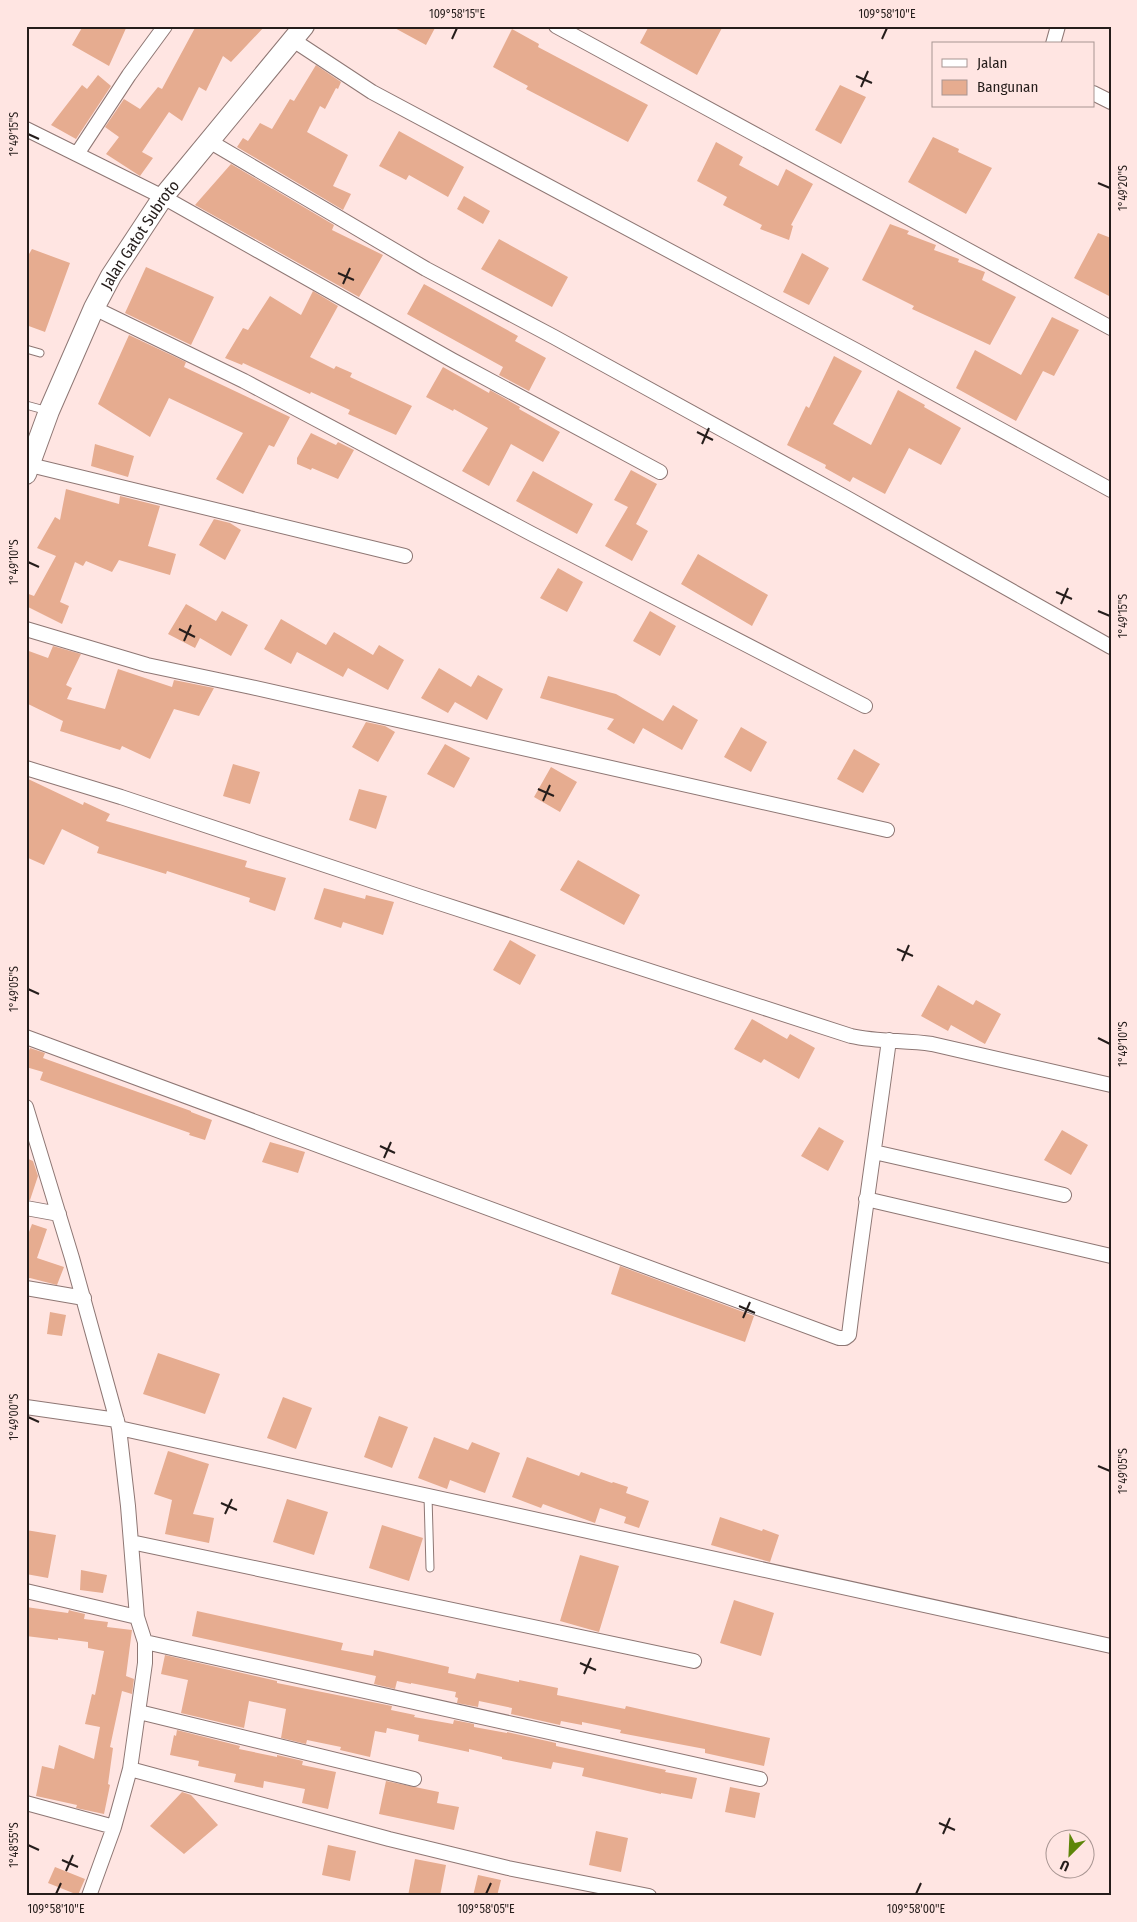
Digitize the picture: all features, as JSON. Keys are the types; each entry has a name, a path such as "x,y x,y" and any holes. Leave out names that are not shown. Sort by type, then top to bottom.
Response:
{"street":[{"path":"77,154 129,75 165,26"},
{"path":"556,26 1111,328"},
{"path":"1054,42 1058,26"},
{"path":"298,33 372,92 859,352 1111,490"},
{"name":"Jalan Gatot Subroto","path":"28,470 49,411 94,308 112,276 163,197 298,33"},
{"path":"1094,94 1111,102"},
{"path":"26,129 163,197 452,360 660,472"},
{"path":"209,141 426,268 845,497 1111,646"},
{"path":"94,308 244,381 532,534 865,706"},
{"path":"28,470 405,556"},
{"path":"26,629 147,665 887,830"},
{"path":"26,768 121,797 814,1024 863,1038 932,1044 1111,1084"},
{"path":"26,1037 839,1338 845,1338 849,1335 889,1040"},
{"path":"26,1107 84,1298 118,1424 137,1617 145,1642 146,1663 130,1769 114,1827 89,1896"},
{"path":"874,1152 1064,1195"},
{"path":"866,1199 1111,1256"},
{"path":"26,1208 59,1214"},
{"path":"26,1288 84,1298"},
{"path":"26,1407 118,1424 428,1496 1111,1646"},
{"path":"131,1542 694,1661"},
{"path":"26,1591 137,1617"},
{"path":"145,1642 760,1779"},
{"path":"139,1712 414,1779"},
{"path":"130,1769 398,1841 508,1868 649,1896"},
{"path":"26,1803 114,1827"}],"lane":[{"path":"26,348 40,353"},
{"path":"26,405 49,411"},
{"path":"428,1496 430,1568"}],"building":[{"path":"83,26 127,26 109,66 72,45"},
{"path":"196,26 265,26 231,62 223,56 206,91 199,87 182,121 169,112 142,152 153,158 140,176 106,154 119,137 105,127 124,99 140,109 158,87 162,89"},
{"path":"391,26 436,26 426,45"},
{"path":"649,26 723,26 697,75 640,43"},
{"path":"512,29 539,44 538,47 648,105 628,142 526,89 528,86 493,67"},
{"path":"316,65 341,82 325,109 320,106 307,132 348,155 333,186 351,194 343,210 237,147 243,138 248,141 260,123 272,129 290,99 294,101"},
{"path":"98,75 111,86 76,139 51,125 82,85 87,89"},
{"path":"840,85 866,97 841,144 815,130"},
{"path":"399,131 464,167 448,197 409,175 406,180 379,166"},
{"path":"933,137 959,149 958,152 992,168 966,214 908,182"},
{"path":"716,142 743,157 739,165 778,186 786,169 813,184 791,225 793,226 789,240 760,229 762,225 723,205 727,197 697,181"},
{"path":"231,164 334,225 332,230 383,255 359,297 195,205"},
{"path":"464,196 490,211 483,224 457,209"},
{"path":"890,224 909,231 907,234 936,245 934,250 959,259 958,262 985,272 982,280 1016,297 990,345 912,309 914,306 862,280"},
{"path":"1098,233 1111,238 1111,297 1074,278"},
{"path":"499,239 568,277 552,307 481,269"},
{"path":"32,249 70,263 45,332 26,325 26,259"},
{"path":"802,253 829,268 809,305 783,292"},
{"path":"146,267 214,297 191,345 125,313"},
{"path":"424,284 518,336 515,341 546,358 529,391 499,375 503,367 407,314"},
{"path":"313,291 338,306 310,357 334,369 336,366 352,373 350,377 412,406 396,435 348,414 350,410 311,392 310,394 243,363 242,365 225,358 243,328 248,330 270,296 301,315"},
{"path":"1052,317 1079,330 1054,376 1043,371 1016,421 956,388 975,350 1021,375"},
{"path":"129,335 186,362 184,367 290,417 274,447 269,445 243,494 216,479 243,433 169,398 150,437 98,404"},
{"path":"834,356 862,371 833,424 871,445 898,390 961,428 941,465 909,448 885,494 853,477 850,482 825,468 826,465 787,445 806,406 809,408"},
{"path":"443,367 489,393 490,390 560,432 543,462 511,444 489,486 462,471 488,428 454,409 453,411 426,397"},
{"path":"311,433 336,445 338,442 354,450 338,479 297,464 297,458"},
{"path":"95,444 134,456 128,477 91,466"},
{"path":"631,470 657,484 636,524 648,531 632,561 605,546 628,507 614,500"},
{"path":"533,471 593,504 577,534 516,501"},
{"path":"66,489 119,504 120,496 160,506 148,546 176,554 170,575 119,560 112,572 86,561 83,566 75,562 60,602 69,606 62,624 26,606 26,593 34,596 56,556 37,548 55,517 60,520"},
{"path":"214,519 230,523 241,530 225,560 199,545"},
{"path":"698,554 768,595 752,626 681,584"},
{"path":"558,568 583,582 567,612 540,598"},
{"path":"186,604 216,621 222,611 248,625 231,656 200,638 195,648 168,634"},
{"path":"650,611 676,626 660,656 633,641"},
{"path":"281,619 326,645 334,632 373,655 379,645 404,660 388,690 348,668 343,677 297,652 291,664 264,649"},
{"path":"53,646 81,654 66,685 72,688 67,699 105,709 118,669 172,687 174,680 214,688 199,716 174,709 150,759 122,746 120,750 60,731 63,721 26,703 26,650 48,658"},
{"path":"439,668 471,687 478,675 503,689 487,720 455,702 448,713 421,698"},
{"path":"548,676 616,694 663,721 673,705 698,720 682,750 643,728 634,744 607,729 614,719 540,698"},
{"path":"366,722 385,726 395,732 378,762 352,747"},
{"path":"741,727 767,742 751,772 724,757"},
{"path":"445,744 470,758 454,788 427,774"},
{"path":"854,749 880,764 863,793 837,779"},
{"path":"233,764 260,772 250,804 223,796"},
{"path":"551,767 577,782 560,812 534,797"},
{"path":"26,778 83,805 84,802 110,814 106,821 247,861 245,867 286,878 275,911 249,902 250,898 167,871 166,874 97,853 99,847 62,829 44,865 26,857"},
{"path":"359,789 387,796 376,829 349,820"},
{"path":"578,860 640,895 624,925 560,890"},
{"path":"324,888 365,899 366,895 394,902 383,935 343,922 341,928 314,919"},
{"path":"510,940 536,955 520,985 493,970"},
{"path":"938,985 973,1005 976,1000 1001,1014 985,1044 951,1025 948,1031 921,1016"},
{"path":"752,1019 787,1039 790,1034 815,1048 799,1079 764,1059 761,1063 734,1049"},
{"path":"30,1048 45,1053 43,1058 212,1120 205,1140 40,1080 43,1072 26,1067 26,1058"},
{"path":"819,1127 844,1141 828,1171 801,1156"},
{"path":"1062,1130 1088,1145 1071,1175 1044,1160"},
{"path":"270,1142 305,1152 298,1173 262,1162"},
{"path":"26,1158 33,1161 38,1176 30,1200 26,1199"},
{"path":"32,1224 47,1229 37,1258 64,1267 57,1285 30,1278 26,1279 26,1240"},
{"path":"620,1266 754,1316 745,1342 611,1294"},
{"path":"50,1312 66,1315 62,1336 47,1334"},
{"path":"158,1353 220,1374 205,1414 143,1394"},
{"path":"283,1397 312,1408 296,1449 267,1438"},
{"path":"379,1416 408,1427 392,1468 364,1457"},
{"path":"434,1437 468,1450 472,1442 500,1453 485,1493 450,1480 447,1489 418,1478"},
{"path":"168,1451 209,1464 193,1514 214,1518 209,1543 165,1534 172,1500 154,1494"},
{"path":"527,1457 579,1476 581,1472 628,1487 626,1493 649,1501 639,1528 624,1523 626,1517 600,1508 595,1523 543,1504 541,1508 512,1497"},
{"path":"287,1499 328,1512 314,1555 273,1542"},
{"path":"720,1517 779,1535 770,1562 711,1545"},
{"path":"382,1525 423,1538 409,1581 369,1568"},
{"path":"26,1530 56,1535 48,1578 26,1574"},
{"path":"580,1555 619,1566 599,1632 560,1621"},
{"path":"81,1570 107,1575 103,1593 80,1590"},
{"path":"734,1600 774,1613 761,1656 720,1643"},
{"path":"26,1607 68,1613 69,1610 85,1614 84,1619 108,1622 107,1627 132,1630 126,1676 134,1679 132,1694 122,1691 110,1747 113,1748 108,1784 110,1785 104,1814 76,1808 77,1805 36,1796 42,1766 54,1769 59,1745 94,1759 100,1727 85,1724 92,1694 95,1695 104,1651 88,1648 88,1642 26,1636"},
{"path":"197,1611 343,1643 341,1650 373,1656 374,1650 449,1667 448,1673 475,1679 477,1673 519,1682 519,1680 558,1688 557,1695 625,1709 626,1706 770,1738 764,1766 705,1753 705,1749 620,1733 621,1730 582,1722 582,1725 561,1721 560,1725 511,1714 512,1708 479,1701 478,1707 457,1703 456,1692 397,1681 395,1689 374,1684 376,1676 192,1636"},
{"path":"165,1655 277,1681 277,1683 392,1706 391,1710 415,1715 414,1717 453,1724 454,1720 474,1724 474,1727 556,1743 556,1746 697,1778 692,1799 582,1776 584,1768 553,1762 551,1769 502,1759 502,1757 469,1749 469,1752 418,1741 419,1735 387,1728 386,1733 375,1731 370,1757 340,1750 341,1747 307,1740 306,1744 281,1738 286,1709 249,1701 244,1728 181,1713 188,1680 161,1674"},
{"path":"177,1730 240,1746 239,1749 303,1761 302,1765 336,1772 328,1809 302,1803 305,1789 264,1781 263,1788 234,1782 236,1774 198,1766 199,1761 170,1755 174,1735 176,1736"},
{"path":"386,1781 439,1792 437,1803 459,1807 454,1830 379,1814"},
{"path":"730,1787 760,1793 755,1818 725,1812"},
{"path":"182,1792 191,1795 218,1825 184,1854 150,1826"},
{"path":"596,1831 628,1838 621,1872 589,1865"},
{"path":"328,1845 356,1851 350,1881 322,1875"},
{"path":"415,1859 446,1865 440,1896 408,1896"},
{"path":"55,1867 85,1879 78,1895 48,1883"},
{"path":"478,1875 501,1880 497,1896 473,1896"}]}
